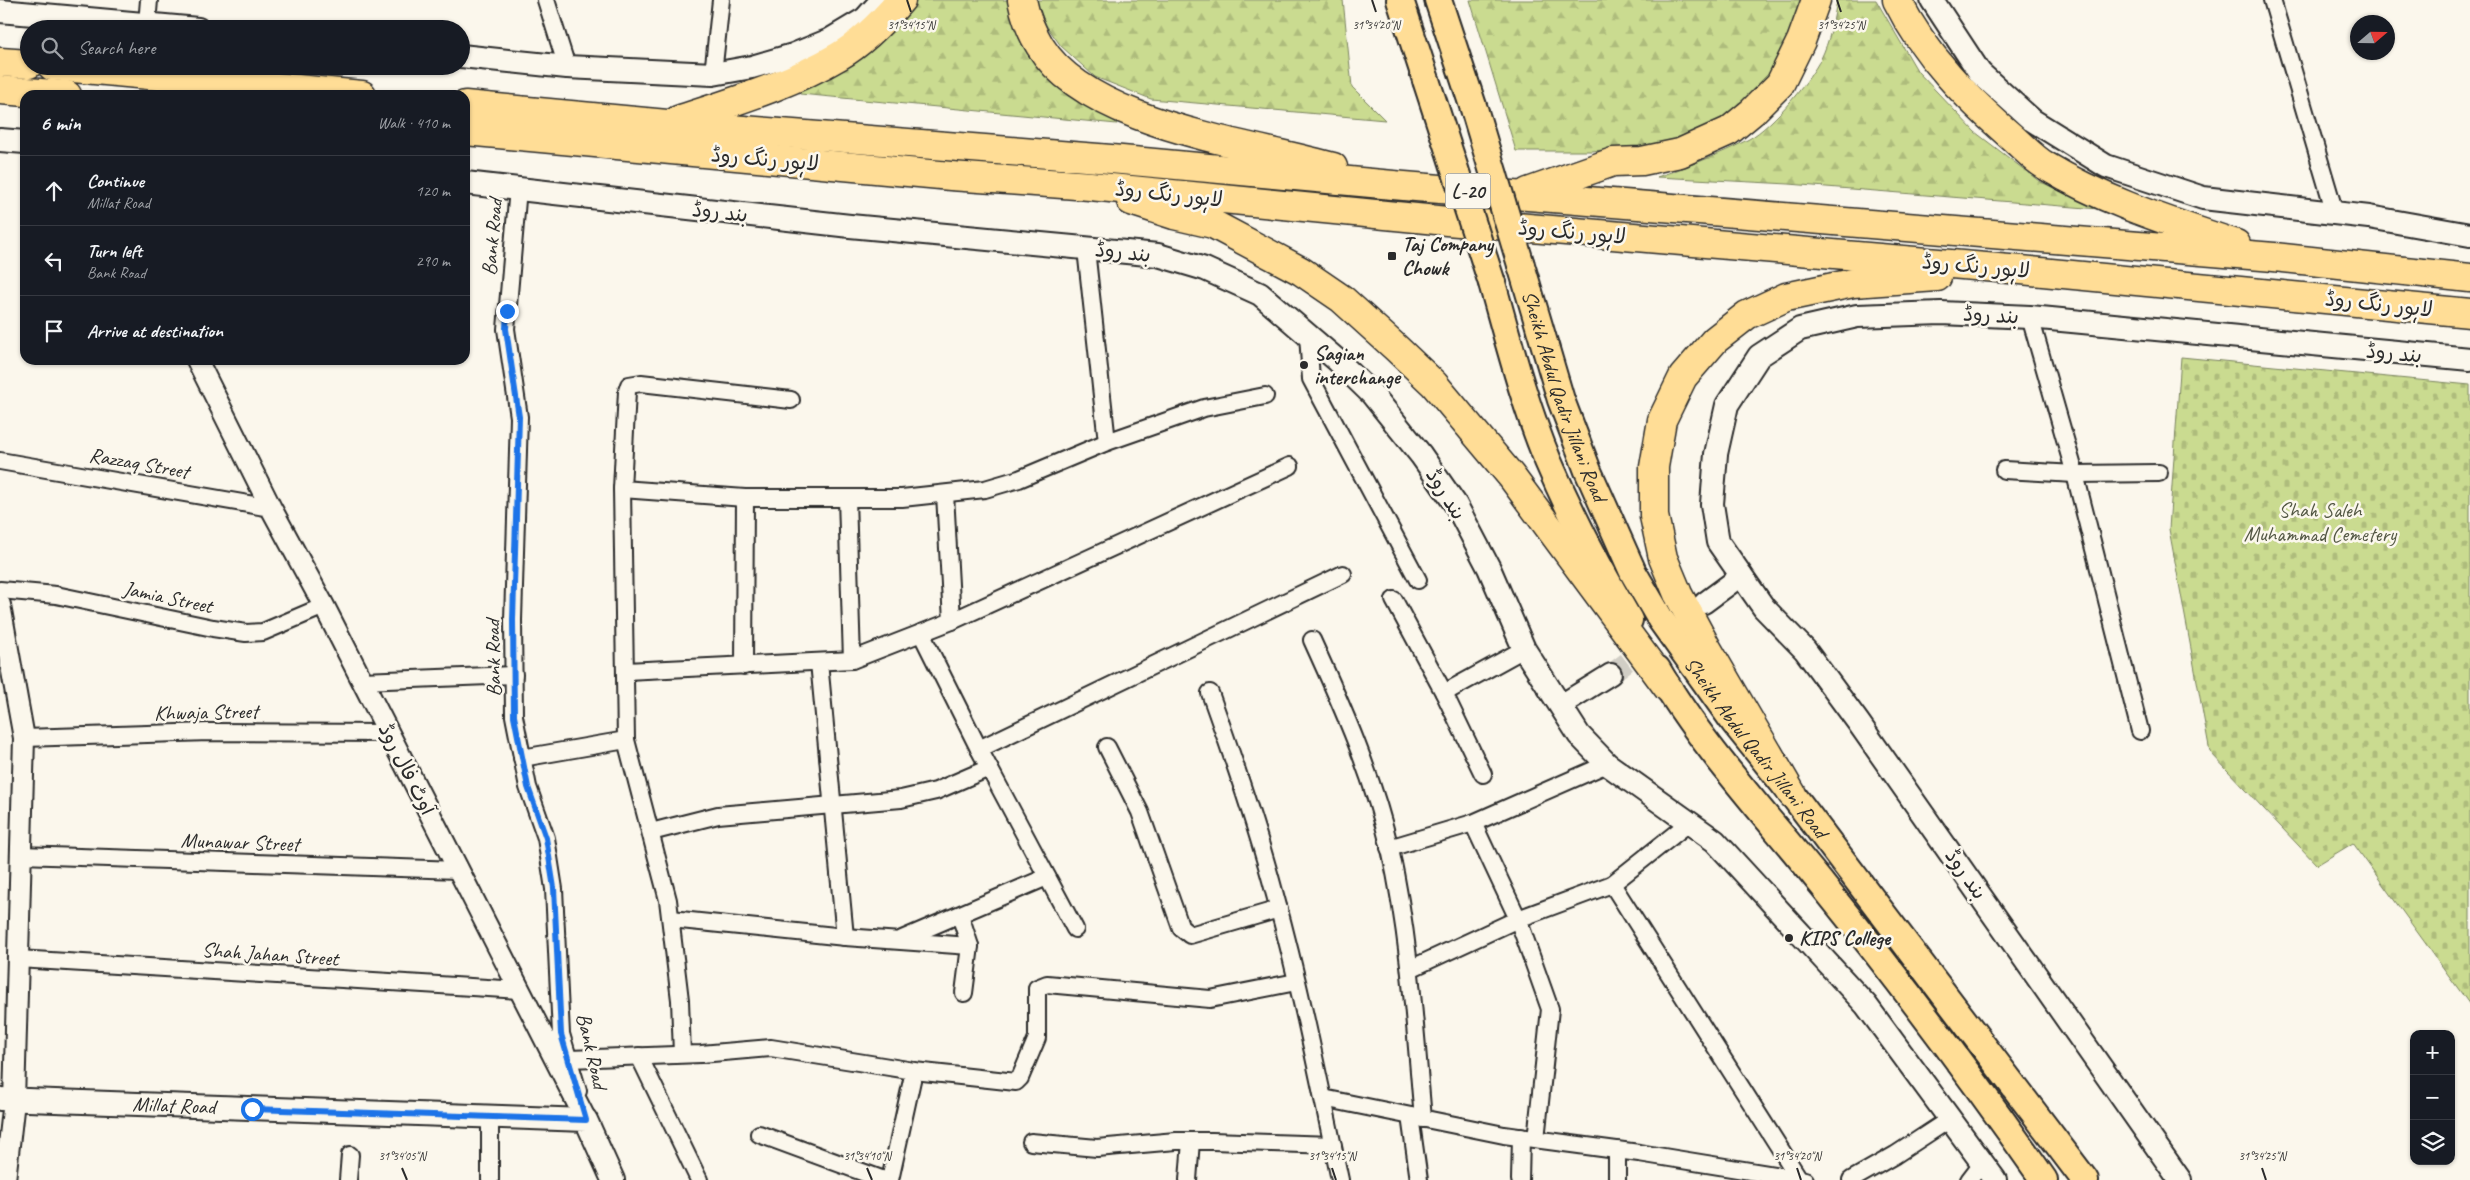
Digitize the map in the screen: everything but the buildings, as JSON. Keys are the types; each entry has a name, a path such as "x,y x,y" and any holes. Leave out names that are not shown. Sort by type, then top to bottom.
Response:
{"highway":[{"path":"667,124 736,100 840,56 888,16 901,0"},
{"path":"1022,0 1040,46 1065,76 1136,116 1404,186"},
{"path":"1520,196 1613,162 1642,161 1680,153 1729,131 1752,112 1780,84 1801,41 1816,0"},
{"path":"1897,0 1906,17 1934,58 1965,94 2044,166 2116,202 2274,257"},
{"path":"0,62 20,63"},
{"path":"148,75 309,90"},
{"path":"0,90 20,91"},
{"name":"لاہور رنگ روڈ","path":"470,105 667,124 1101,158 1520,196 2274,257 2470,278"},
{"name":"لاہور رنگ روڈ","path":"470,131 951,176 1090,186 1447,221 2021,270 2470,313"},
{"path":"1090,186 1174,216 1213,224 1301,271 1342,299 1434,384 1463,417 1511,476 1668,688"},
{"path":"1792,794 1707,648 1678,594 1663,558 1654,516 1654,467 1662,420 1683,377 1715,340 1747,315 1786,297 1854,283 2021,270"}],"main road":[{"path":"470,57 567,67 713,74 752,67 793,55 830,40 865,10 882,0"},
{"name":"Sheikh Abdul Qadir Jillani Road","path":"1400,0 1492,283 1520,381 1548,460 1592,552 1668,688 1706,742 1847,916 2006,1126 2044,1180"},
{"name":"Sheikh Abdul Qadir Jillani Road","path":"1438,0 1475,112 1561,400 1588,471 1633,572 1660,620 1706,686 1792,794 2085,1180"},
{"path":"1932,0 1980,73 2032,120 2106,166 2203,198 2335,213 2470,235"},
{"path":"0,11 102,20"},
{"path":"0,140 20,142"},
{"name":"بند روڈ","path":"470,183 850,226 1158,255 1205,269 1260,294 1372,394 1421,455 1460,512 1489,568 1524,648 1579,734 1607,764 1690,822 1715,842 1866,1005 1950,1119 1982,1174"},
{"name":"بند روڈ","path":"2180,1180 1852,714 1805,650 1764,608 1718,542 1712,504 1715,462 1727,405 1759,356 1800,329 1856,316 1941,312 2030,317 2470,359"},
{"name":"Millat Road","path":"7,1100 586,1120"},
{"name":"آوٹ فال روڈ","path":"586,1120 613,1180"}],"street":[{"path":"147,20 149,0"},
{"path":"546,0 567,67"},
{"path":"713,74 721,0"},
{"path":"2272,0 2335,213"},
{"name":"Bank Road","path":"518,188 506,329 519,417 513,620 514,716 528,787 546,838 554,888 561,1034 586,1120"},
{"path":"1086,248 1107,442"},
{"path":"2030,317 2075,474 2140,731"},
{"path":"1308,335 1311,379 1418,580"},
{"name":"آوٹ فال روڈ","path":"200,365 271,508 324,606 586,1120"},
{"path":"682,1054 680,1000 671,919 651,832 626,740 622,489 625,407 629,385 641,383 791,400"},
{"path":"622,489 745,498 902,498 984,490 1019,479 1107,442 1204,408 1265,396"},
{"name":"Razzaq Street","path":"0,461 271,508"},
{"path":"626,671 852,660 952,621 1290,466"},
{"path":"2004,470 2075,474 2159,473"},
{"path":"945,494 952,621"},
{"path":"744,666 745,498"},
{"path":"847,498 852,660"},
{"path":"979,749 1343,574"},
{"path":"1704,603 1742,575"},
{"name":"Jamia Street","path":"0,590 56,595 213,628 246,633 263,632 324,606"},
{"path":"1394,600 1444,692 1483,774"},
{"path":"0,605 24,738 18,959 7,1100 5,1180"},
{"path":"921,633 979,749 1075,928"},
{"path":"1312,640 1354,733 1389,848 1410,969 1419,1180"},
{"path":"1444,692 1524,648"},
{"path":"819,662 845,937"},
{"path":"1561,705 1611,674"},
{"path":"362,681 514,675"},
{"path":"1210,693 1239,775 1279,909 1340,1180"},
{"name":"Khwaja Street","path":"24,738 209,732 388,733"},
{"path":"522,758 626,740"},
{"path":"1107,747 1140,812 1181,928 1185,933 1190,935 1279,909"},
{"path":"1389,848 1473,823 1607,764"},
{"path":"651,832 718,815 901,799 936,791 989,768"},
{"path":"1410,969 1518,919 1612,884 1690,822"},
{"path":"1473,823 1518,919 1550,1009 1529,1138 1520,1180"},
{"name":"Munawar Street","path":"20,855 458,870"},
{"path":"900,940 1047,877"},
{"path":"1612,884 1802,1180"},
{"path":"960,915 970,946 964,994"},
{"path":"671,919 845,937 970,946"},
{"name":"Shah Jahan Street","path":"18,959 520,990"},
{"path":"569,1059 701,1054 771,1048 914,1071 1016,1082 1020,1078 1037,1038 1037,988 1047,984 1210,999 1296,982"},
{"path":"639,1056 699,1180"},
{"path":"890,1180 914,1071"},
{"path":"1323,1098 1417,1118 1529,1138 1617,1150 1802,1180"},
{"path":"490,1118 490,1180"},
{"path":"1851,1180 1895,1155 1950,1119"},
{"path":"759,1134 884,1180"},
{"path":"1031,1142 1097,1148 1191,1141 1333,1145"},
{"path":"1188,1180 1191,1141"},
{"path":"1617,1150 1617,1180"},
{"path":"348,1180 350,1156"}],"green space":[{"path":"901,0 1022,0 1024,9 1096,95 1117,124 800,94 808,71"},
{"path":"1035,0 1343,0 1352,87 1385,120 1151,99 1095,77 1061,46 1046,25"},
{"path":"1470,0 1804,0 1774,73 1734,117 1675,142 1644,147 1591,151 1516,151"},
{"path":"1837,0 1876,0 1918,72 1975,132 2039,181 2099,209 1789,184 1657,177 1704,160 1749,139 1759,133 1781,112 1802,87 1824,52 1829,39"},
{"name":"Shah Saleh Muhammad Cemetery","path":"2181,357 2470,385 2470,1005 2353,843 2317,865 2210,752 2169,529"}],"tunnel":[{"path":"1611,674 1679,622"}],"place":[{"name":"Taj Company Chowk","path":"1392,256"},
{"name":"Sagian interchange","path":"1304,365"},
{"name":"KIPS College","path":"1789,938"}],"route":[{"path":"252,1109 586,1120 561,1034 554,888 546,838 528,787 514,716 513,620 519,417 506,329 507,311"}]}
